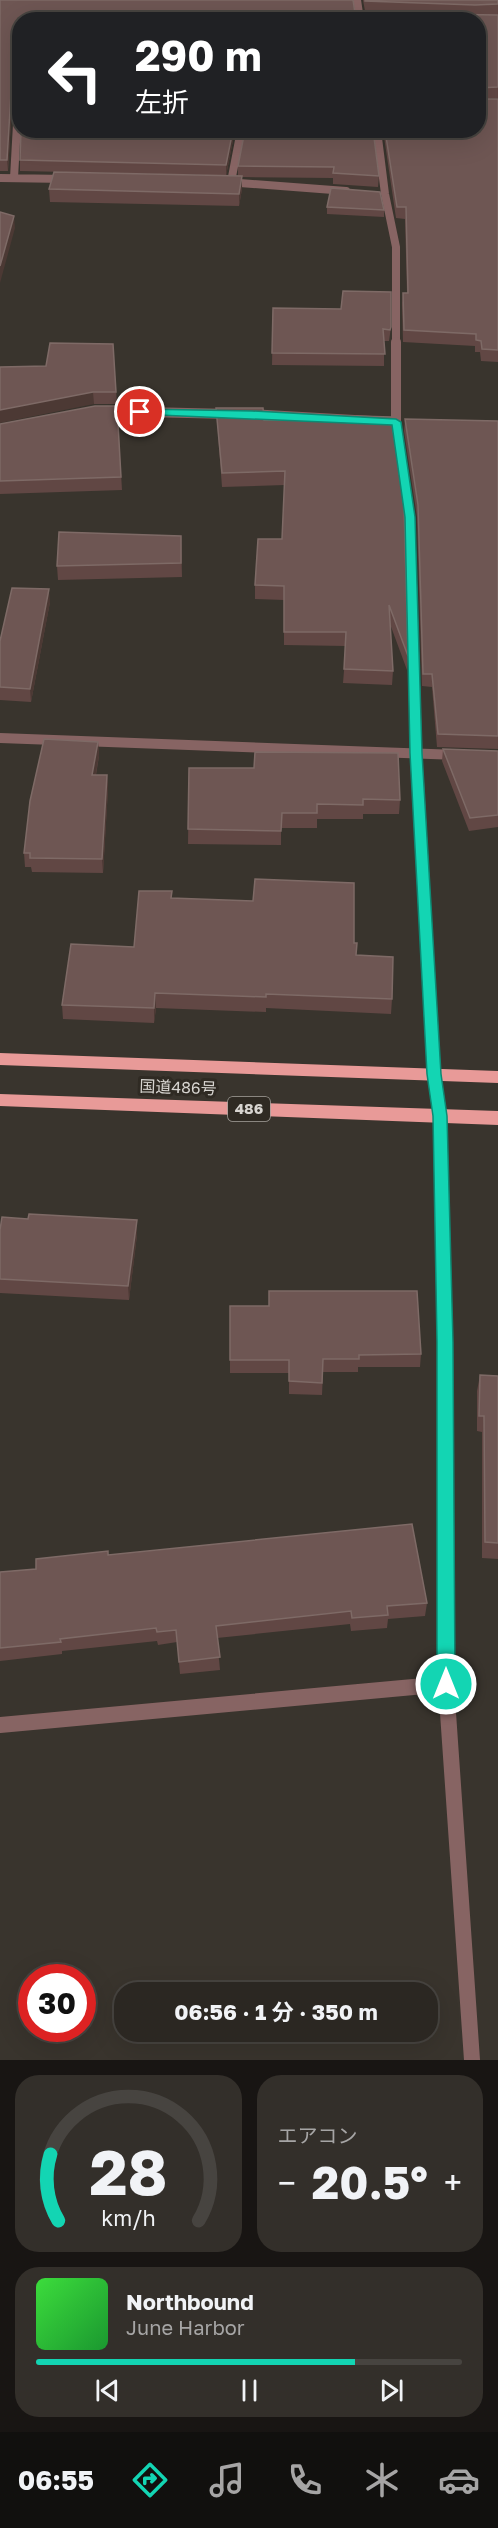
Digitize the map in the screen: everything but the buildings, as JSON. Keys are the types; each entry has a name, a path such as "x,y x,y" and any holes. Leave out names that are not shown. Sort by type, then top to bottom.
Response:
{"highway":[{"name":"国道486号","path":"0,1059 498,1077"},
{"name":"国道486号","path":"0,1100 498,1118"}],"street":[{"path":"14,178 16,138"},
{"path":"231,182 239,138"},
{"path":"377,138 396,247 396,422 410,517 416,753 434,1074 440,1116 445,1342 446,1684 472,2060"},
{"path":"0,178 83,179"},
{"path":"219,182 361,192"},
{"path":"373,193 385,194"},
{"path":"95,411 252,414 407,423"},
{"path":"0,738 475,756"},
{"path":"0,1725 446,1684"}],"route":[{"path":"140,412 252,414 396,422 410,517 416,753 434,1074 440,1116 445,1342 446,1684"}]}
